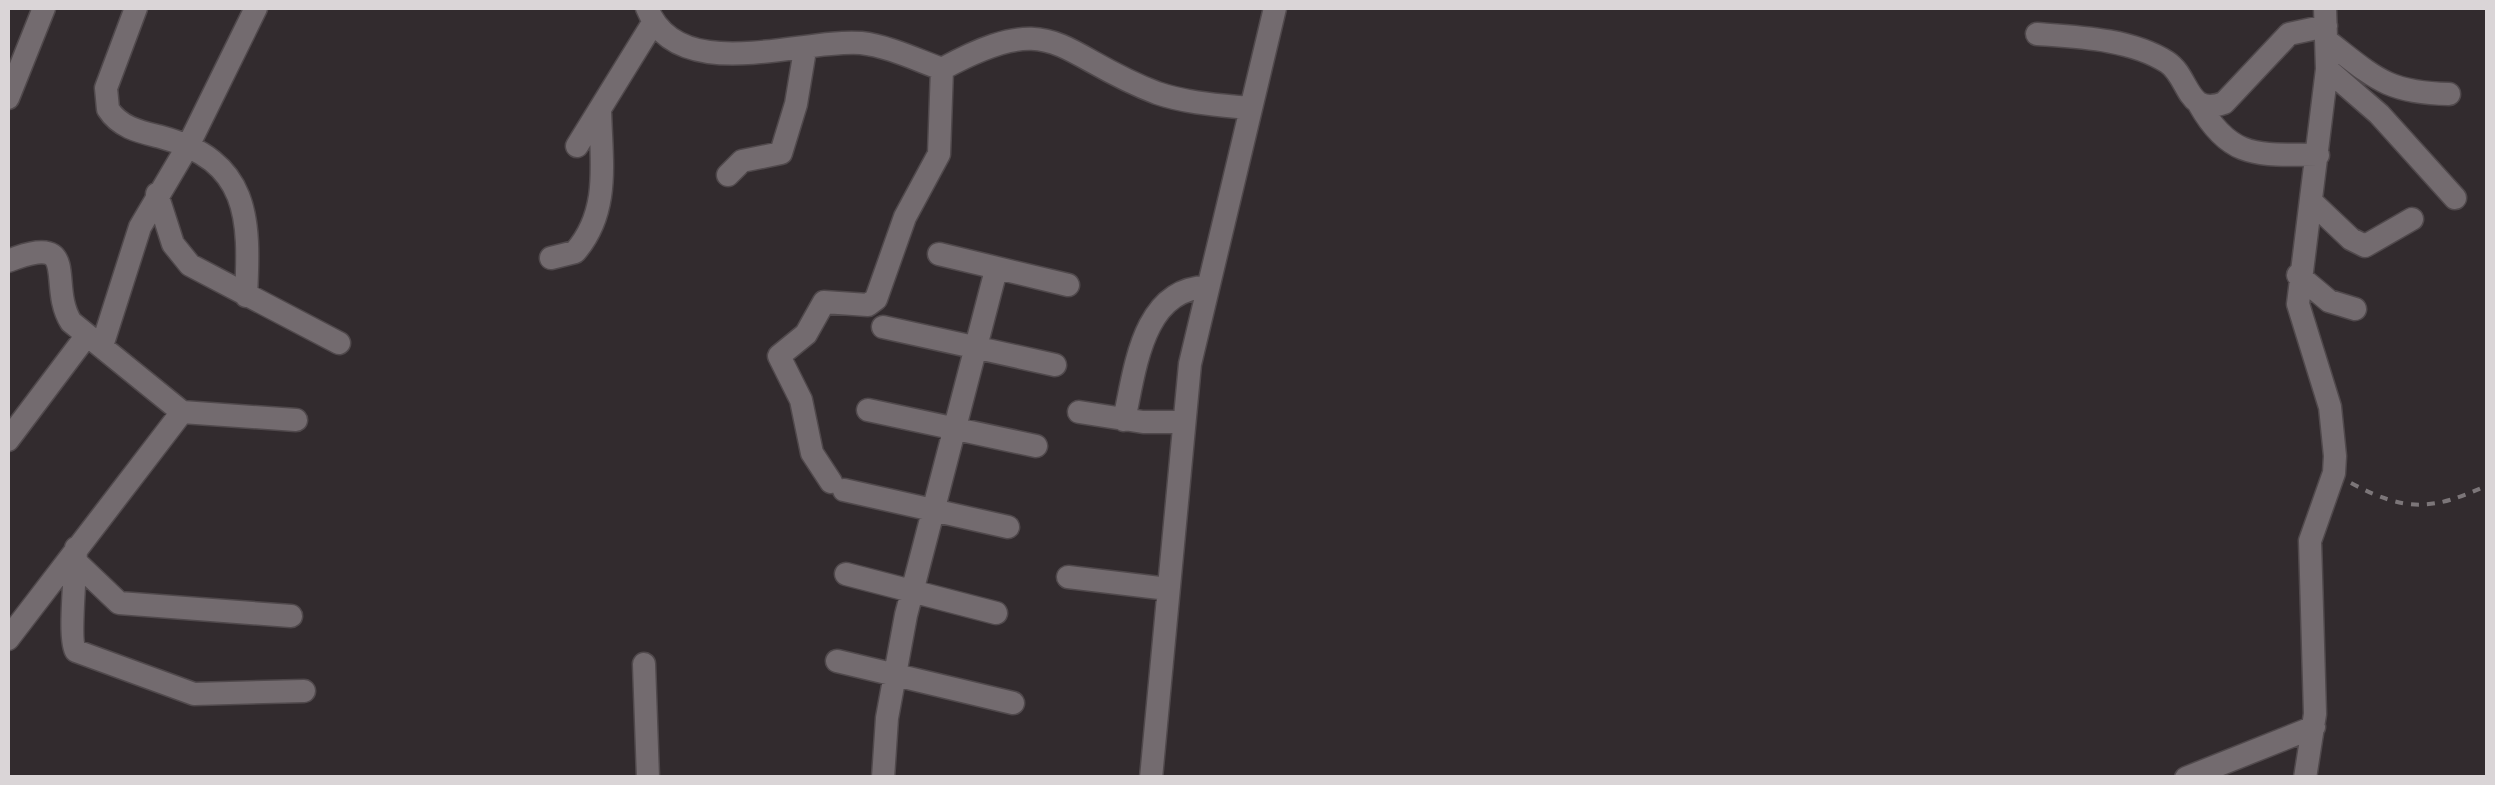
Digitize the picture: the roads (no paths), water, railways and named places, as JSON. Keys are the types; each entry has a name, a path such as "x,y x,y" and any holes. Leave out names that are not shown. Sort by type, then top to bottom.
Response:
{"street":[{"path":"8,98 44,8"},
{"path":"136,8 106,88 108,109 129,127 189,144 242,200 248,225 246,296"},
{"path":"8,440 94,341 140,227 189,144 256,8"},
{"path":"1151,778 1182,422 1207,287 1275,8"},
{"path":"578,146 650,15 668,35 711,52 865,44 942,69 988,44 1039,39 1077,50 1158,93 1249,108"},
{"path":"2305,778 2314,727 2310,541 2334,474 2330,407 2300,321 2298,276 2313,203 2326,69 2326,25"},
{"path":"2326,25 2387,86 2417,94 2449,94"},
{"path":"2199,104 2224,103 2290,34 2326,25"},
{"path":"2037,34 2106,41 2154,55 2174,66 2188,95 2199,104 2215,129 2240,150 2318,155"},
{"path":"728,175 742,161 772,158 781,153 796,104 805,50"},
{"path":"942,69 939,154 905,217 876,298 868,305 824,302 806,334 780,356 802,400 812,453 837,486 1008,527"},
{"path":"2326,69 2379,114 2455,198"},
{"path":"551,258 575,252 598,215 602,181 600,109"},
{"path":"157,194 181,256 205,275 339,343"},
{"path":"2313,203 2350,239 2365,246 2412,219"},
{"path":"8,261 41,250 51,252 60,265 66,312 94,341 182,412 296,420"},
{"path":"939,254 1068,285"},
{"path":"883,778 893,676 996,270"},
{"path":"2298,276 2329,301 2355,309"},
{"path":"1124,420 1137,361 1160,307 1181,292 1207,287"},
{"path":"883,327 1055,366"},
{"path":"868,410 1036,446"},
{"path":"8,638 76,555 182,412"},
{"path":"1079,412 1124,420 1182,422"},
{"path":"76,555 119,603 291,616"},
{"path":"76,555 70,638 81,654 200,694 304,691"},
{"path":"846,574 996,613"},
{"path":"1068,576 1168,589"},
{"path":"837,662 1012,703"},
{"path":"644,664 648,778"},
{"path":"2186,778 2314,727"}]}
